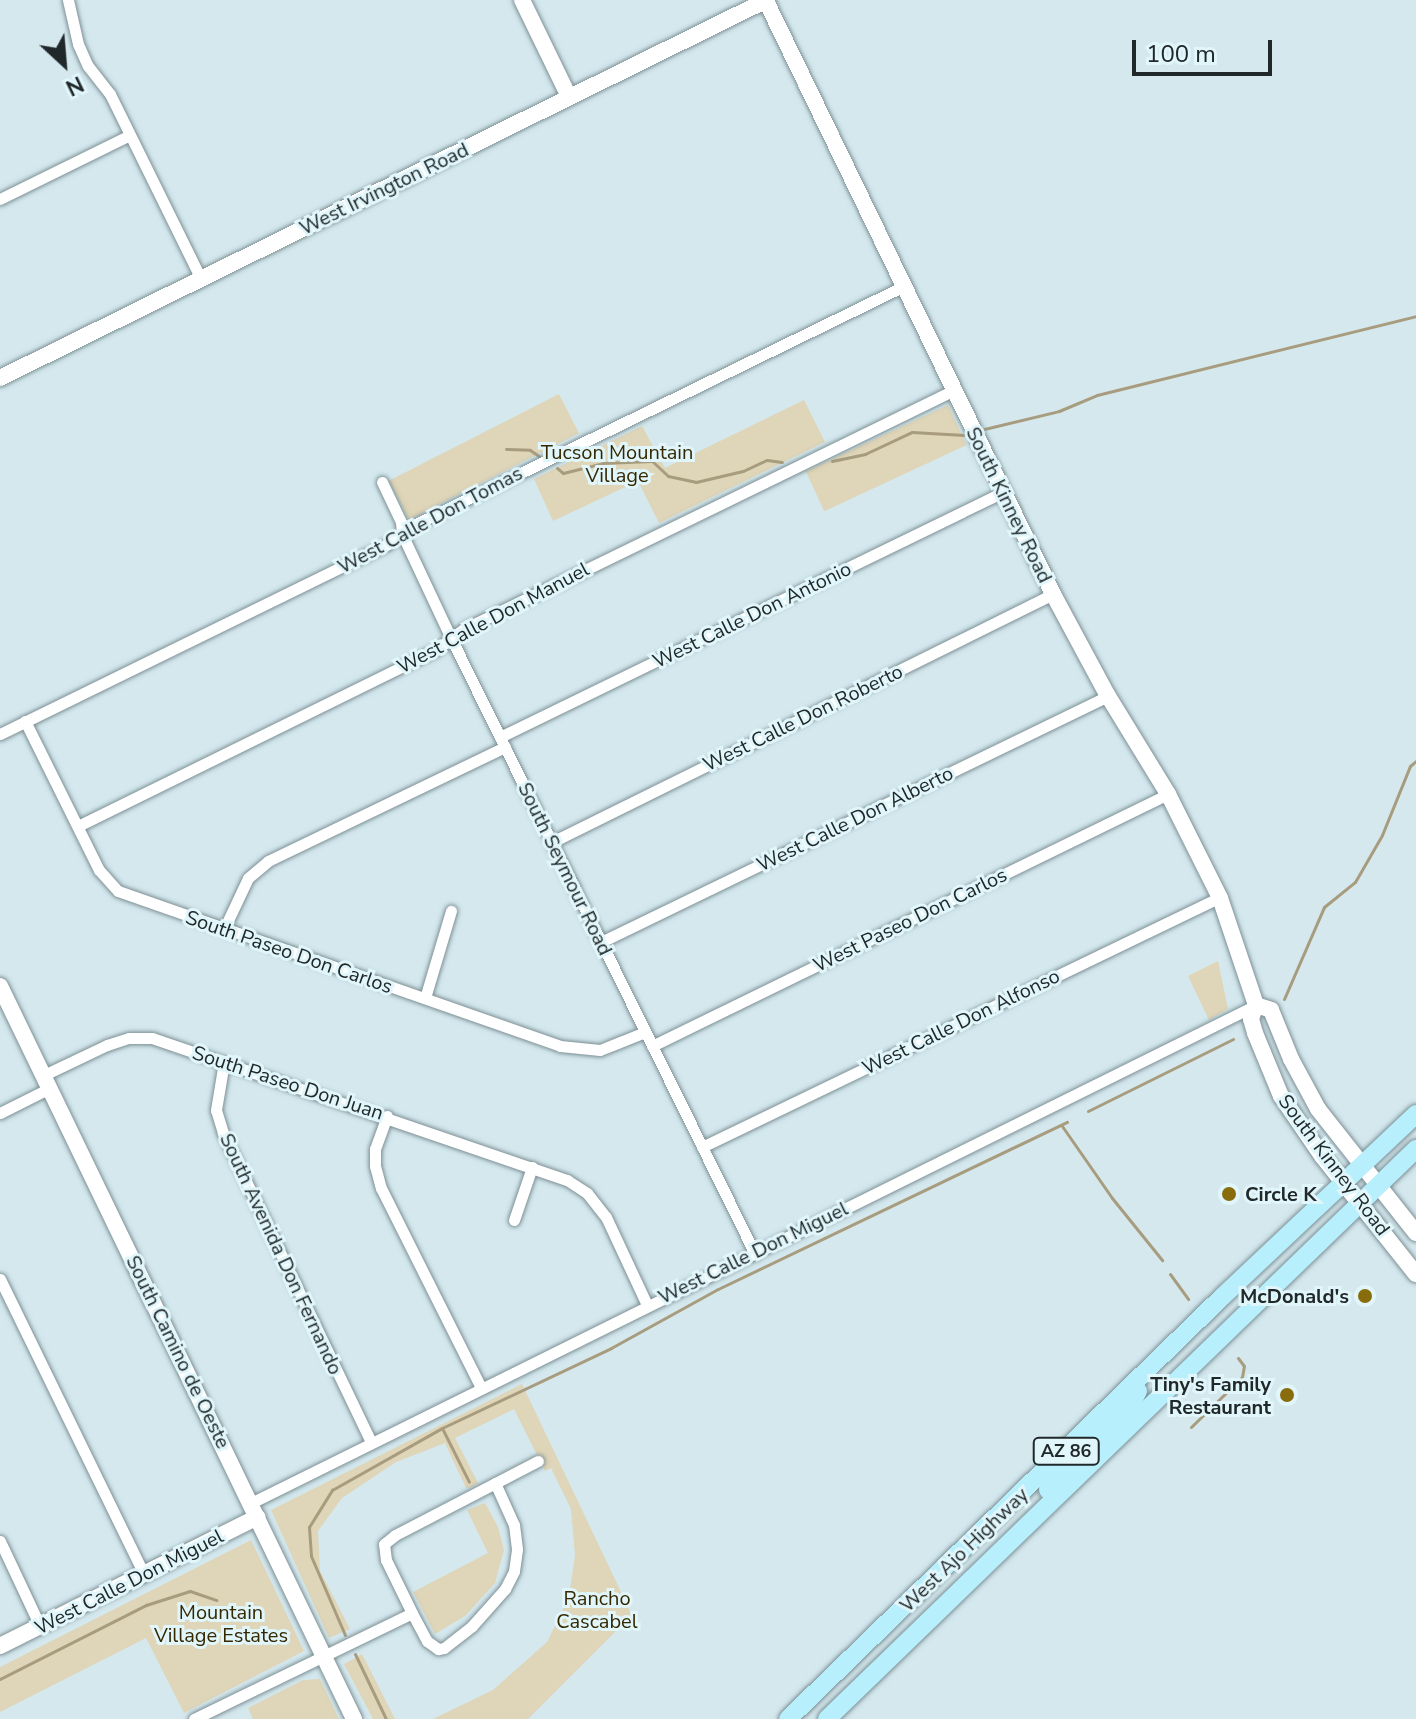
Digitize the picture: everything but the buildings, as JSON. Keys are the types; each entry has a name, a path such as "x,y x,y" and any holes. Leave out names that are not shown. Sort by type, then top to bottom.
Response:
{"main road":[{"path":"522,0 569,97"},
{"name":"West Irvington Road","path":"0,378 767,0"},
{"name":"South Kinney Road","path":"767,0 952,391 1053,594 1108,696 1168,794 1220,897 1256,1005 1251,1019 1255,1033 1281,1096 1359,1204 1416,1274"},
{"name":"South Camino de Oeste","path":"0,986 354,1719"},
{"name":"South Kinney Road","path":"1256,1005 1271,1010 1303,1084 1318,1109 1416,1233"},
{"name":"West Ajo Highway","path":"788,1719 1222,1297 1416,1114"},
{"name":"West Ajo Highway","path":"827,1719 1416,1149"},
{"path":"1012,1541 1037,1502 1130,1406 1138,1393 1136,1383"},
{"name":"West Calle Don Miguel","path":"0,1646 144,1574 254,1510"}],"street":[{"path":"68,0 78,44 88,66 110,94 201,279"},
{"path":"0,199 128,136"},
{"name":"West Calle Don Tomas","path":"0,734 402,534 414,525 904,286"},
{"name":"West Calle Don Manuel","path":"78,826 952,391"},
{"name":"South Seymour Road","path":"382,482 401,522 402,534 451,638 755,1254"},
{"name":"West Calle Don Antonio","path":"224,929 242,888 268,861 1003,492"},
{"name":"West Calle Don Roberto","path":"552,842 1053,594"},
{"name":"West Calle Don Alberto","path":"601,942 1108,696"},
{"name":"South Paseo Don Carlos","path":"25,721 99,870 118,891 580,1051 617,1046 645,1032"},
{"name":"West Paseo Don Carlos","path":"652,1046 1168,794"},
{"name":"West Calle Don Alfonso","path":"702,1147 1220,897"},
{"path":"425,998 451,911"},
{"name":"West Calle Don Miguel","path":"254,1510 371,1442 1256,1005"},
{"name":"South Paseo Don Juan","path":"0,1113 47,1081 129,1038 152,1038 567,1180 587,1193 606,1217 647,1305"},
{"name":"South Avenida Don Fernando","path":"224,1062 216,1110 223,1133 371,1442"},
{"path":"387,1116 375,1149 375,1166 381,1188 481,1388"},
{"path":"514,1220 532,1167"},
{"path":"0,1279 144,1574"},
{"path":"495,1483 514,1525 517,1549 514,1571 505,1589 481,1617 453,1643 437,1652 427,1641 412,1613 386,1560 384,1544 395,1535 495,1483 538,1461"},
{"path":"0,1541 40,1626"},
{"path":"194,1719 412,1613"}],"green space":[{"name":"Tucson Mountain Village","path":"559,394 579,433 409,520 389,481"},
{"name":"Tucson Mountain Village","path":"804,400 825,442 659,523 638,481 553,521 534,479 642,426 665,468"},
{"path":"948,405 967,445 824,511 806,471"},
{"path":"1218,961 1228,1009 1209,1020 1188,976"},
{"name":"Rancho Cascabel","path":"522,1384 632,1615 528,1719 433,1719 493,1690 547,1642 569,1597 575,1555 571,1509 551,1468 545,1471 514,1409 455,1438 478,1483 472,1487 466,1488 445,1443 396,1462 342,1498 318,1531 320,1571 350,1629 329,1638 271,1510"},
{"path":"485,1503 498,1527 504,1550 495,1583 465,1616 435,1634 413,1592 488,1553 467,1510"},
{"name":"Mountain Village Estates","path":"251,1540 304,1651 184,1713 146,1638 0,1712 0,1667"},
{"path":"362,1654 395,1719 373,1719 344,1664"},
{"path":"320,1679 339,1719 253,1719 248,1708 303,1680"}],"waterway":[{"path":"980,430 1059,411 1097,395 1416,316"},
{"path":"832,461 865,454 912,432 964,435"},
{"path":"506,449 530,450 539,456"},
{"path":"557,468 563,473 603,463 652,461 668,476 696,482 743,471 767,460 782,462"},
{"path":"1284,999 1324,907 1355,882 1382,835 1410,766 1416,761"},
{"path":"1088,1111 1233,1039"},
{"path":"345,1635 311,1556 309,1527 332,1490 442,1428 611,1348 718,1289 1067,1122"},
{"path":"1062,1126 1112,1198 1162,1260"},
{"path":"1170,1274 1188,1299"},
{"path":"1191,1427 1242,1377 1244,1366 1238,1358"},
{"path":"442,1428 469,1482"},
{"path":"0,1679 146,1605 190,1591 216,1600"},
{"path":"355,1654 386,1719"}],"place":[{"name":"Circle K","path":"1229,1194"},
{"name":"McDonald's","path":"1365,1296"},
{"name":"Tiny's Family Restaurant","path":"1287,1395"}]}
